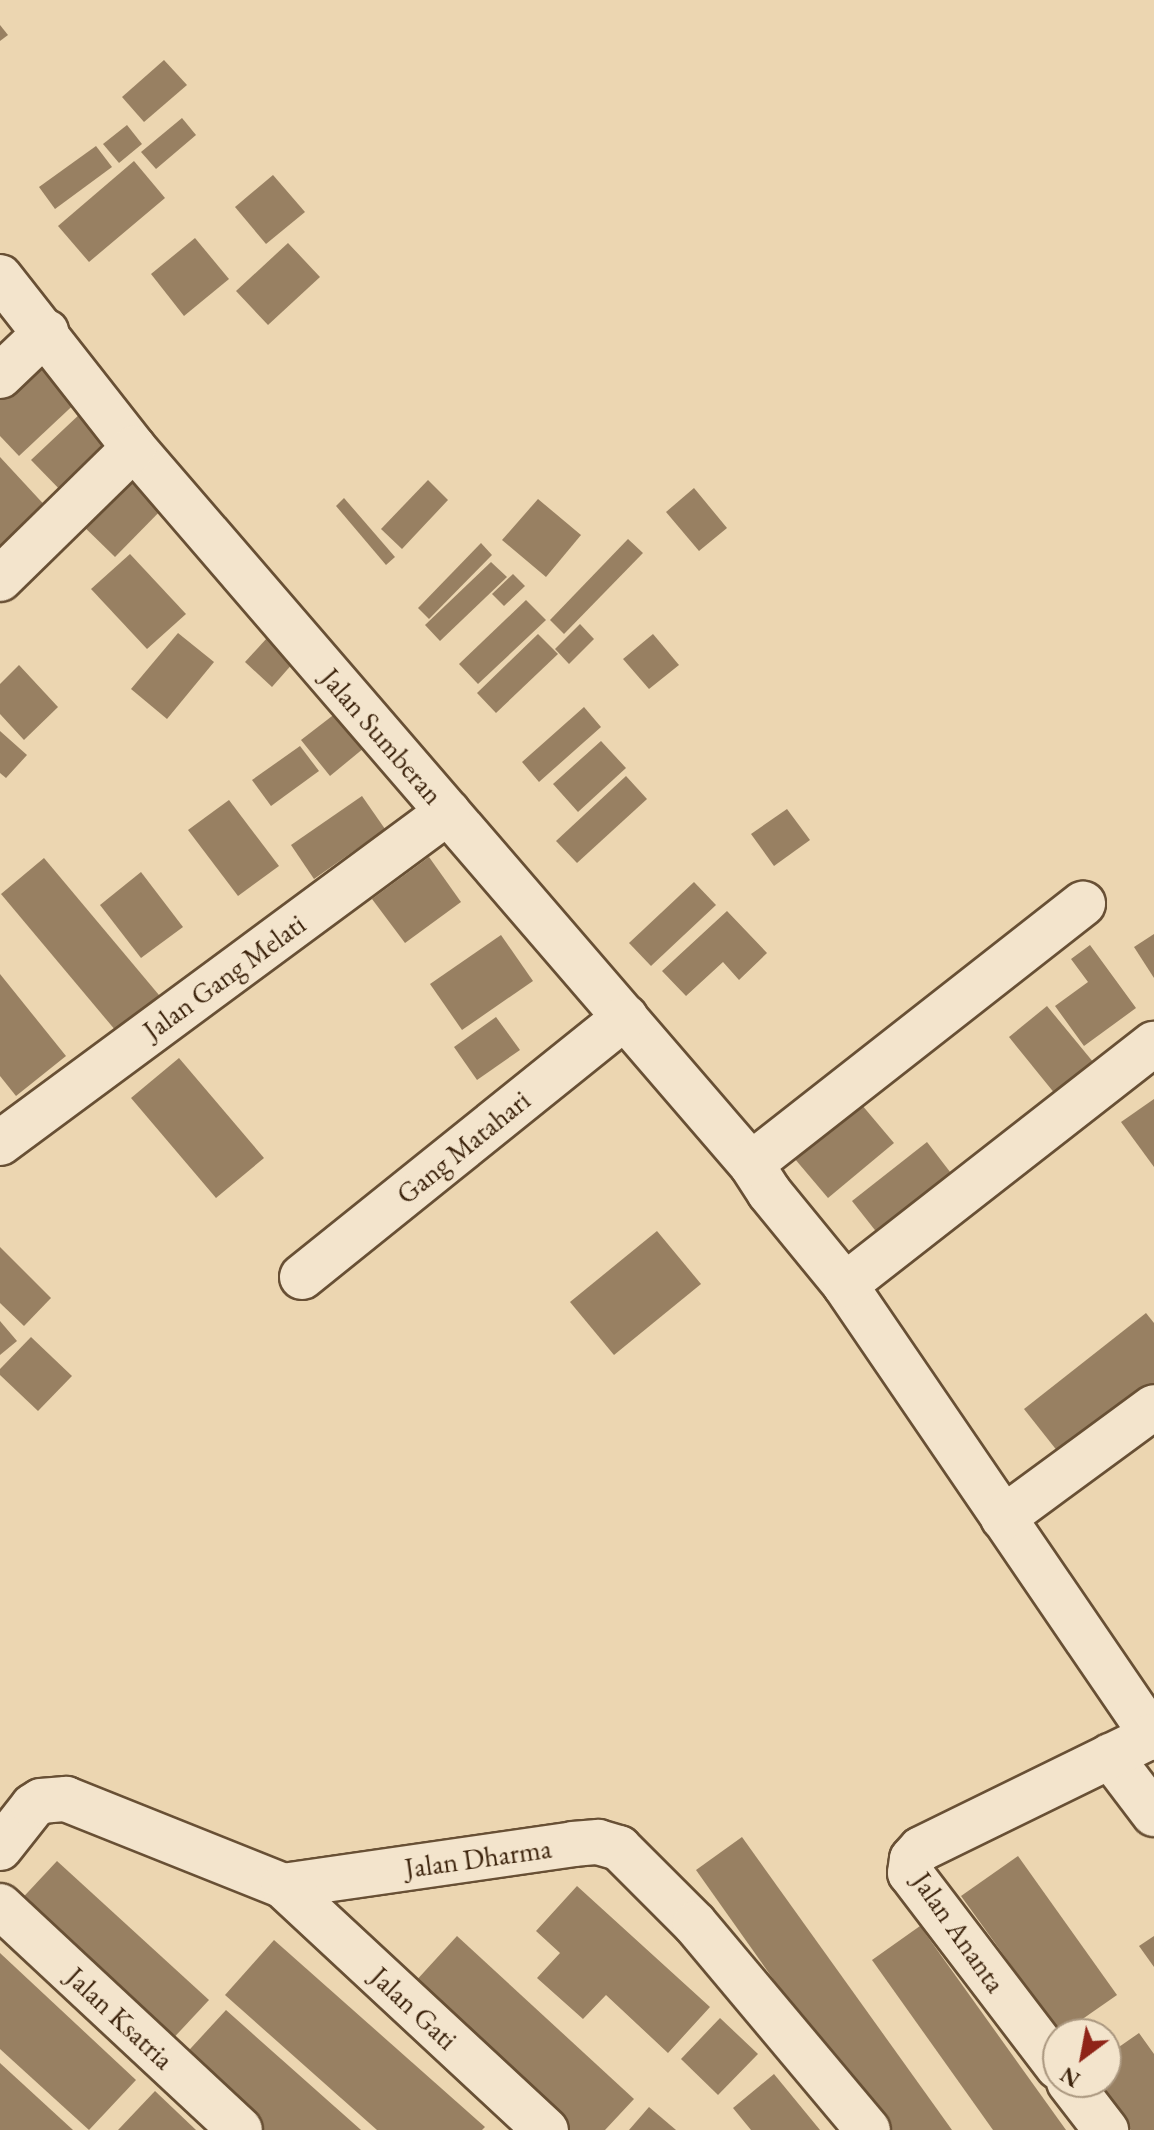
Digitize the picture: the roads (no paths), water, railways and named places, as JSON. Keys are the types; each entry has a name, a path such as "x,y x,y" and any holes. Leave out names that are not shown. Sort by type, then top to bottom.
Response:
{"street":[{"name":"Jalan Sumberan","path":"0,277 134,448 625,1017 845,1285 1153,1737"},
{"path":"0,376 46,332"},
{"path":"0,579 134,448"},
{"name":"Jalan Gang Melati","path":"0,1143 448,812"},
{"path":"760,1178 1083,904"},
{"name":"Gang Matahari","path":"302,1277 625,1017"},
{"path":"845,1285 1154,1044"},
{"path":"1003,1518 1154,1407"},
{"name":"Jalan Ananta","path":"1042,2046 910,1873 912,1859 921,1849 1153,1737"},
{"path":"1110,1756 1154,1814"},
{"path":"0,1848 33,1806 41,1801 66,1799 283,1886"},
{"name":"Jalan Dharma","path":"283,1886 573,1844 598,1842 619,1848 695,1924 868,2130"},
{"name":"Jalan Gati","path":"283,1886 546,2130"},
{"name":"Jalan Ksatria","path":"0,1906 240,2130"},
{"path":"1081,2098 1106,2130"}]}
